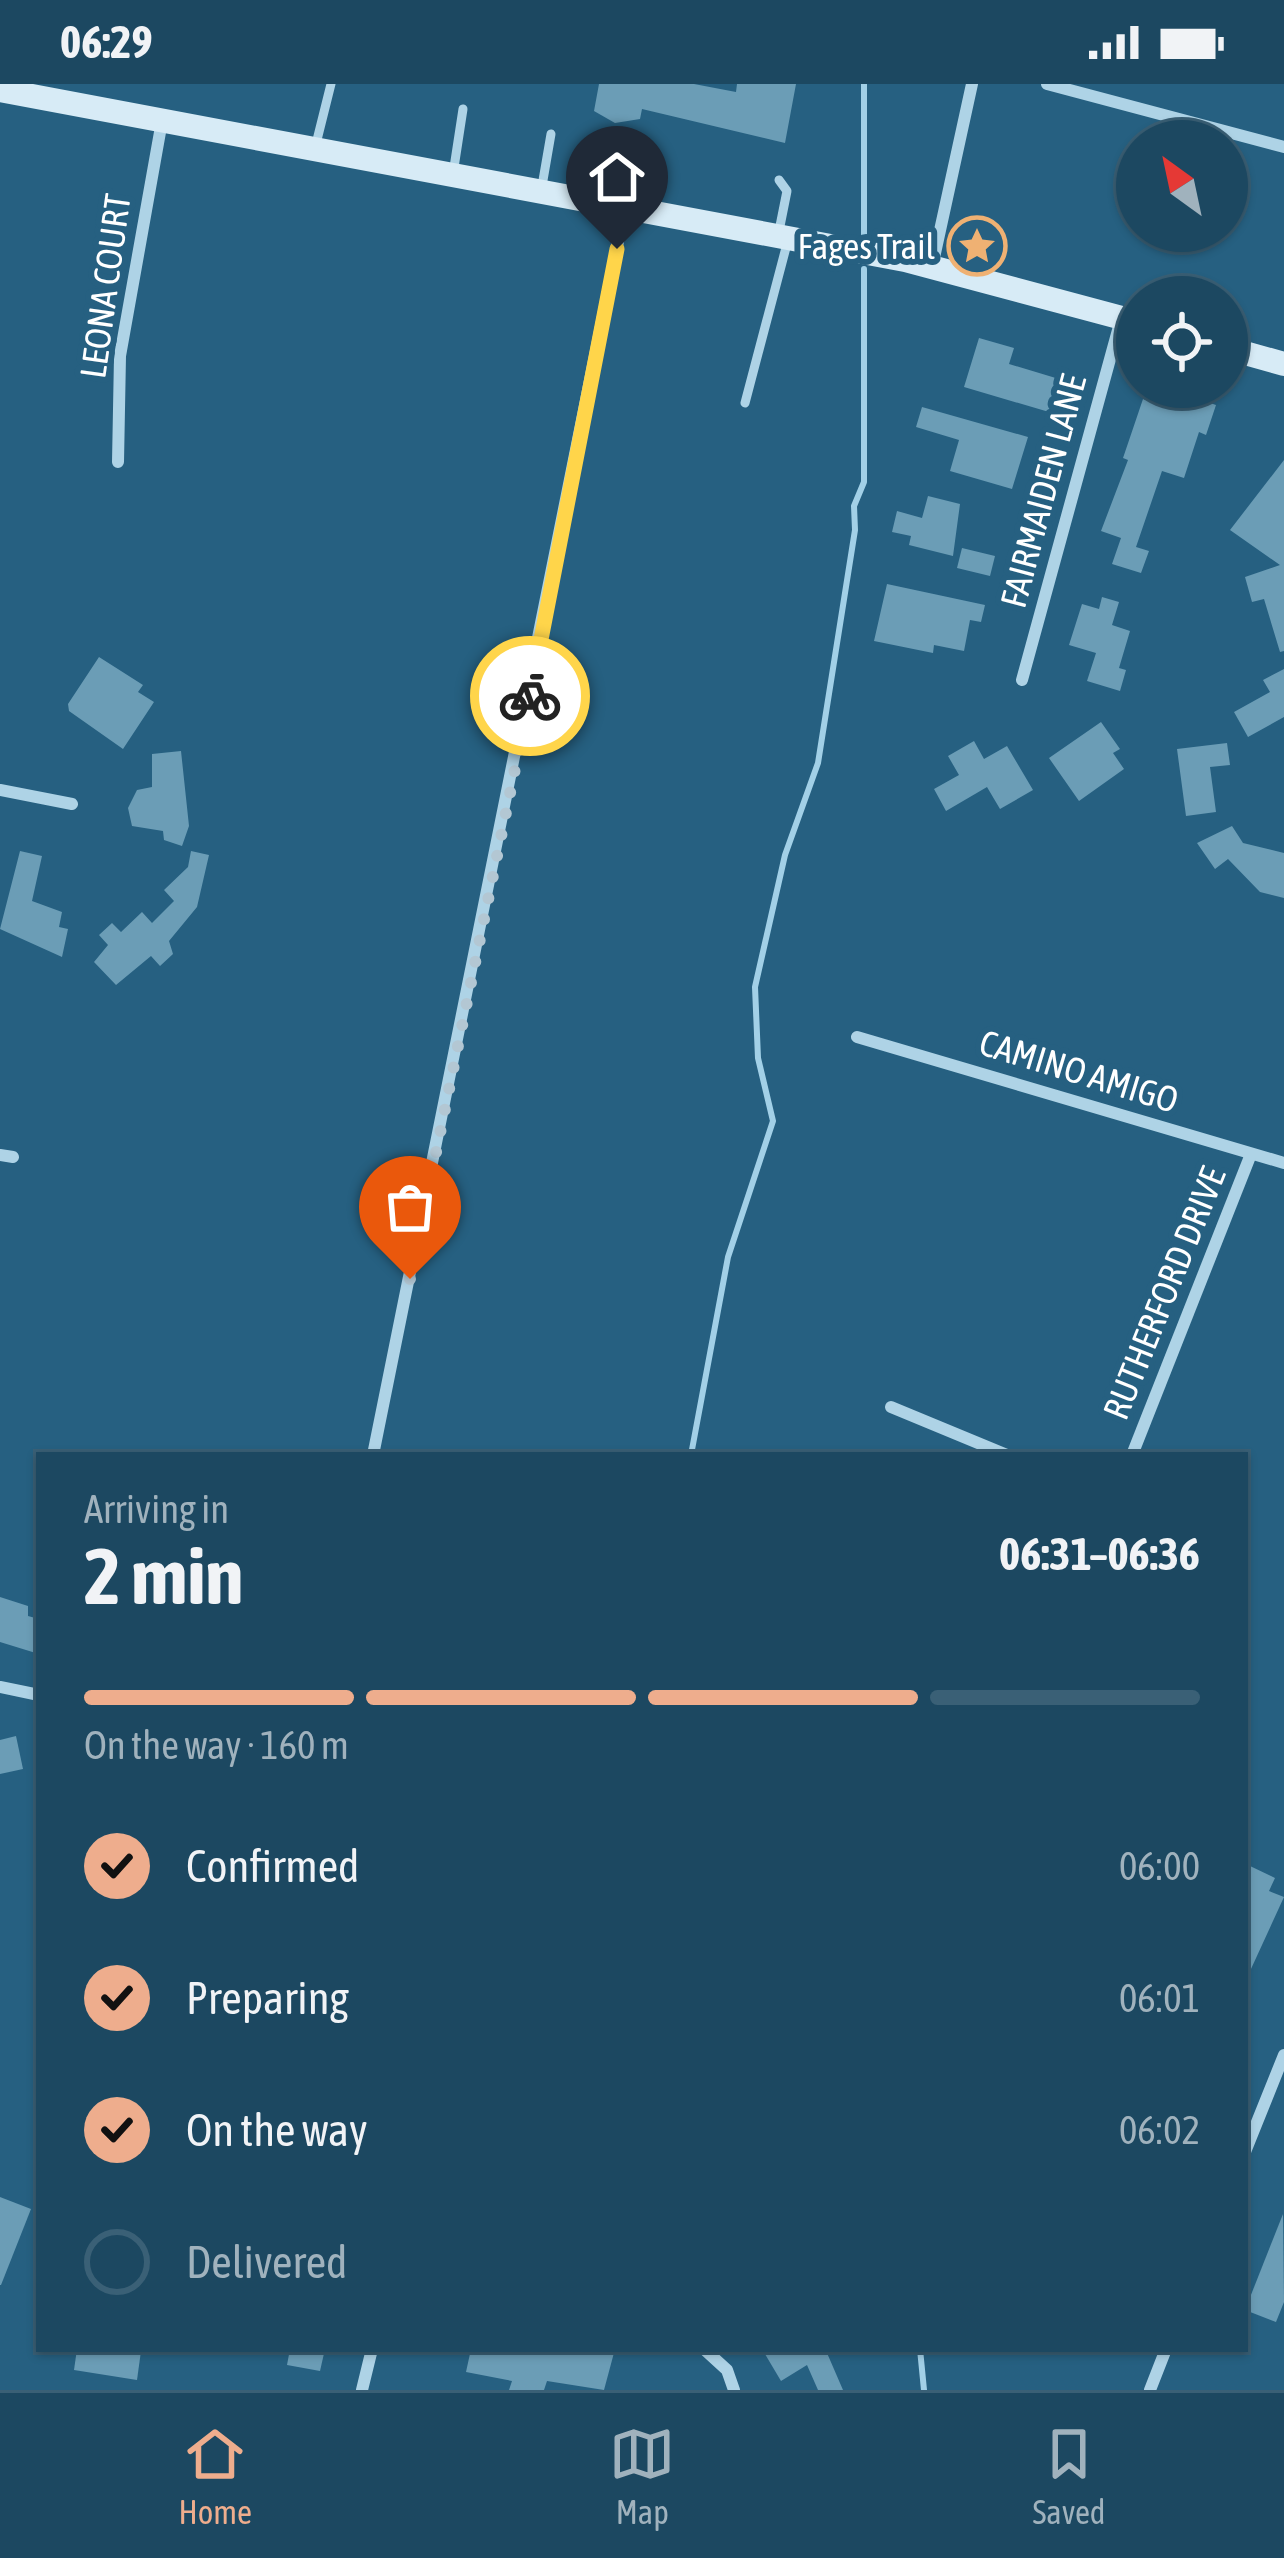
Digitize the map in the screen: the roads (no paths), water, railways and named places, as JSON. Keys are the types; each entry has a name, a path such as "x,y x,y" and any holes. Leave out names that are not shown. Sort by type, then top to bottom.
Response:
{"main road":[{"path":"0,90 28,89 162,121 784,237 932,268 1116,317"},
{"path":"1248,353 1284,364"}],"street":[{"path":"932,268 972,84"},
{"path":"1047,84 1284,147"},
{"name":"LEONA COURT","path":"118,462 120,356 162,121"},
{"path":"374,1452 626,206"},
{"name":"FAIRMAIDEN LANE","path":"1022,680 1116,364"},
{"path":"0,790 72,804"},
{"name":"CAMINO AMIGO","path":"857,1037 1284,1163"},
{"name":"RUTHERFORD DRIVE","path":"1133,1452 1251,1154"},
{"path":"891,1407 1000,1452"},
{"path":"0,1687 36,1694"},
{"path":"1248,2145 1284,2055"},
{"path":"362,2390 371,2352"},
{"path":"707,2352 727,2370 734,2390"},
{"path":"1150,2390 1165,2352"}],"lane":[{"path":"314,149 331,84"},
{"path":"453,174 463,109"},
{"path":"541,192 551,134"},
{"path":"745,403 784,237 787,191 779,180"}],"waterway":[{"path":"864,84 864,234"},
{"path":"692,1452 728,1257 773,1121 758,1058 755,987 785,855 818,763 855,530 854,506 864,482 864,269"},
{"path":"920,2352 924,2390"}],"place":[{"name":"Fages Trail","path":"977,246"}]}
